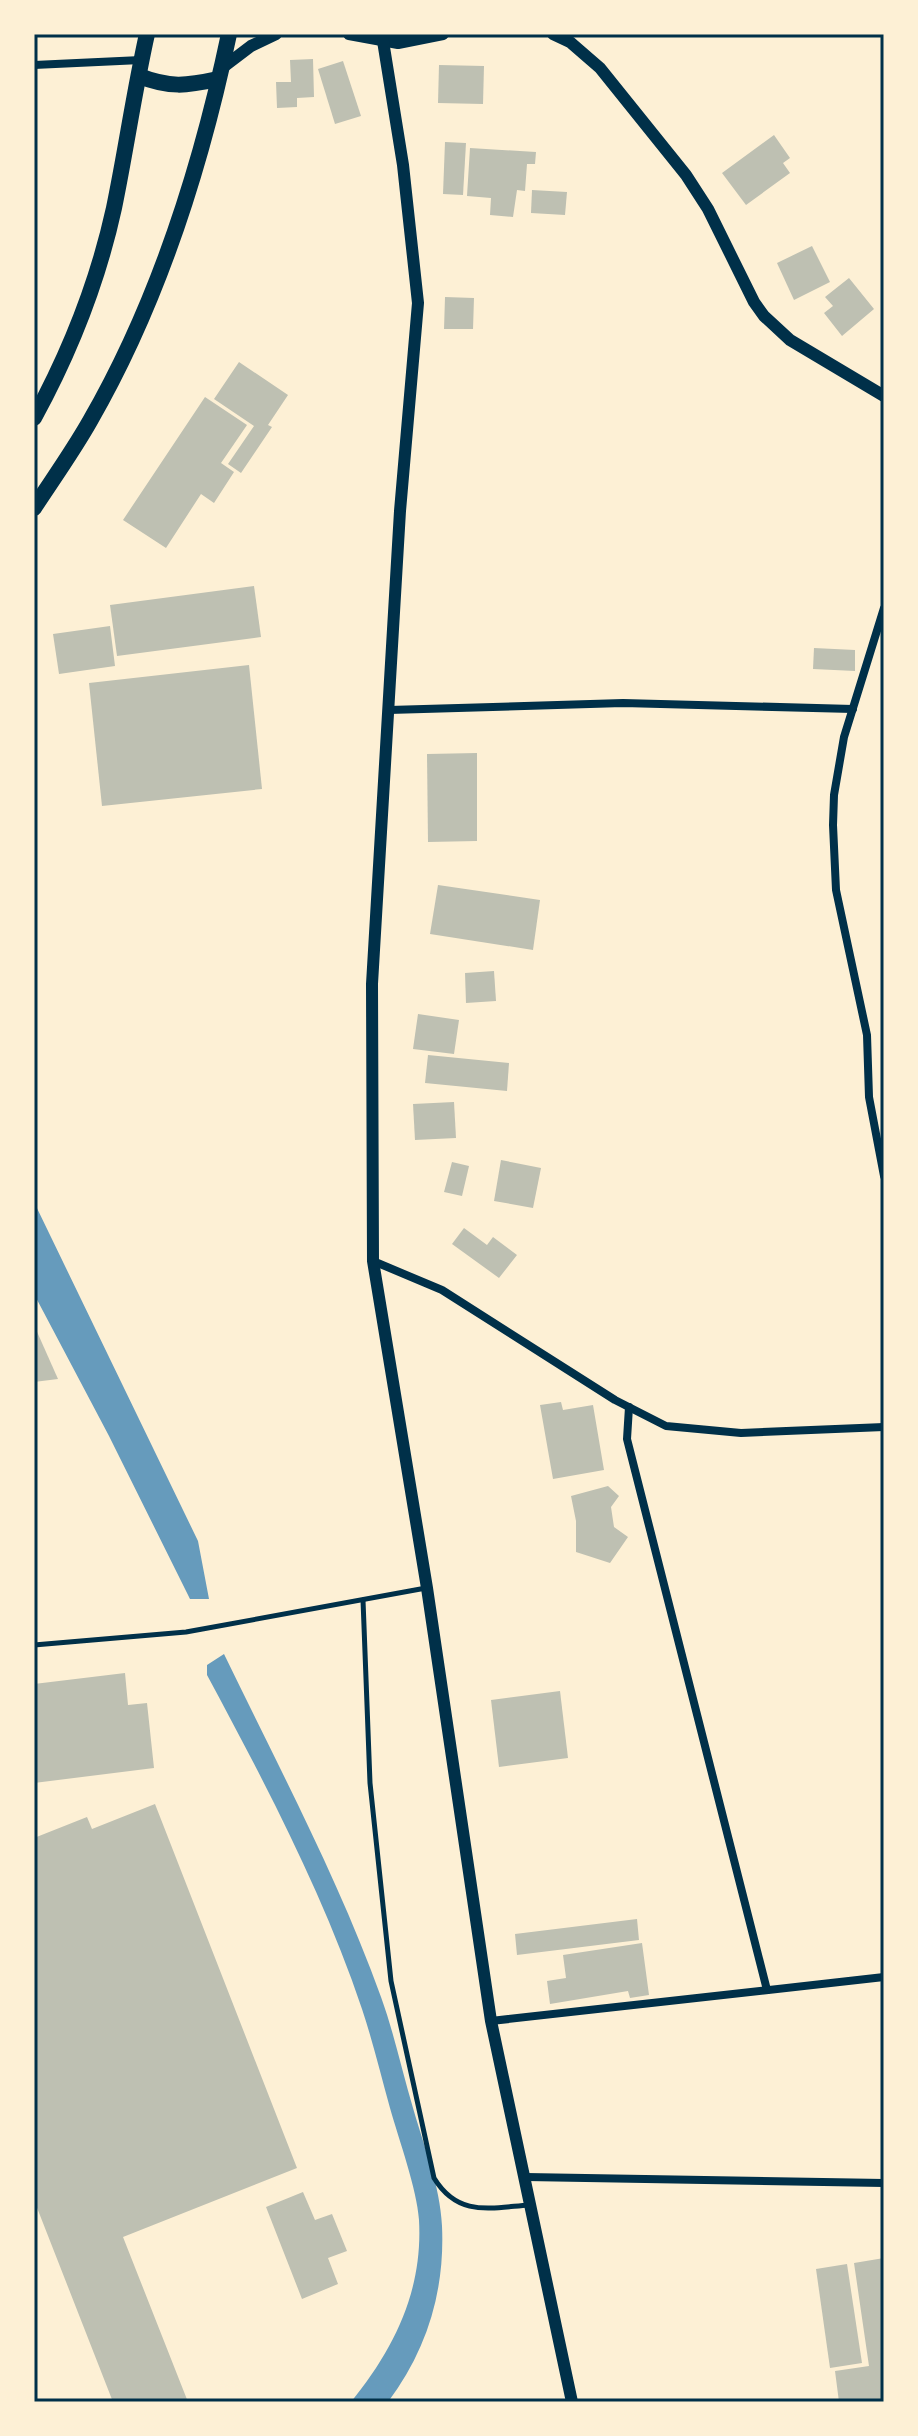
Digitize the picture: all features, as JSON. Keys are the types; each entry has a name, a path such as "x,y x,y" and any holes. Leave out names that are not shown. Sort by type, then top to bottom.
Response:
{"highway":[{"path":"34,418 60,366 96,275 113,210 147,34"},
{"path":"34,508 90,422 132,340 180,219 229,34"},
{"path":"140,68 161,84 185,86 220,74"}],"street":[{"path":"220,74 251,46 276,34"},
{"path":"349,34 383,41 412,42 443,34"},
{"path":"554,34 579,49 600,68 686,175 708,209 764,316 790,340 884,396"},
{"path":"383,41 403,165 418,303 400,511 372,984 373,1261 427,1588 491,2021 572,2402"},
{"path":"34,65 140,68"},
{"path":"884,608 844,737 834,795 833,858 842,923 867,1035 869,1097 884,1176"},
{"path":"389,710 623,703 853,709"},
{"path":"373,1261 442,1290 629,1407 666,1426 741,1433 884,1427"},
{"path":"629,1407 627,1439 767,1990"},
{"path":"491,2021 884,1977"},
{"path":"526,2177 884,2183"}],"lane":[{"path":"34,1645 186,1632 427,1588"},
{"path":"363,1600 370,1783 391,1981 434,2178 442,2191 467,2207 531,2205"}],"water":[{"path":"34,1202 198,1541 209,1599 190,1599 34,1294"},
{"path":"224,1654 307,1824 364,1953 390,2024 438,2196 442,2250 437,2297 423,2341 388,2402 351,2402 392,2340 411,2295 419,2246 415,2194 366,2021 347,1966 271,1797 207,1675 207,1665"}],"building":[{"path":"313,59 314,97 297,98 297,107 277,108 276,82 291,82 290,60"},
{"path":"343,61 361,116 335,124 318,69"},
{"path":"439,65 484,66 483,104 438,103"},
{"path":"774,135 790,158 783,163 790,173 746,205 722,173"},
{"path":"445,142 466,143 463,195 443,194"},
{"path":"470,148 536,152 535,164 527,164 525,191 517,190 513,217 490,215 491,198 467,196"},
{"path":"532,190 567,192 565,215 531,213"},
{"path":"812,246 830,282 794,300 777,263"},
{"path":"849,278 874,309 842,336 824,313 833,306 825,297"},
{"path":"445,297 474,298 473,329 444,329"},
{"path":"239,362 288,395 268,425 272,427 241,473 228,464 254,426 214,399"},
{"path":"205,397 247,425 221,463 234,472 214,503 201,494 166,548 123,520"},
{"path":"254,586 261,637 117,656 110,605"},
{"path":"110,626 115,666 59,674 53,634"},
{"path":"814,648 855,650 855,671 813,669"},
{"path":"249,665 262,789 102,806 89,683"},
{"path":"477,753 477,841 428,842 427,754"},
{"path":"438,885 540,900 533,950 430,934"},
{"path":"494,971 496,1001 466,1003 465,973"},
{"path":"418,1014 459,1020 454,1054 413,1049"},
{"path":"428,1055 509,1063 507,1091 425,1083"},
{"path":"454,1102 456,1138 415,1140 413,1104"},
{"path":"501,1160 541,1168 533,1208 494,1201"},
{"path":"452,1162 469,1166 462,1196 444,1192"},
{"path":"464,1228 487,1245 493,1237 517,1255 499,1278 452,1244"},
{"path":"34,1325 58,1379 34,1382"},
{"path":"561,1402 563,1410 593,1405 604,1470 553,1479 540,1405"},
{"path":"608,1486 619,1496 611,1507 614,1527 628,1537 610,1563 576,1552 576,1521 571,1496"},
{"path":"125,1673 128,1705 147,1703 154,1768 34,1783 34,1684"},
{"path":"560,1691 568,1758 499,1767 491,1700"},
{"path":"155,1804 297,2168 123,2237 188,2402 113,2402 34,2200 34,1838 87,1817 92,1829"},
{"path":"637,1919 639,1940 517,1955 515,1934"},
{"path":"642,1943 649,1995 630,1998 628,1991 550,2004 547,1981 566,1978 563,1955"},
{"path":"303,2192 315,2220 332,2214 347,2251 328,2258 338,2284 302,2299 266,2207"},
{"path":"884,2258 884,2402 839,2402 835,2371 869,2366 854,2263"},
{"path":"847,2264 862,2363 830,2368 816,2269"}]}
